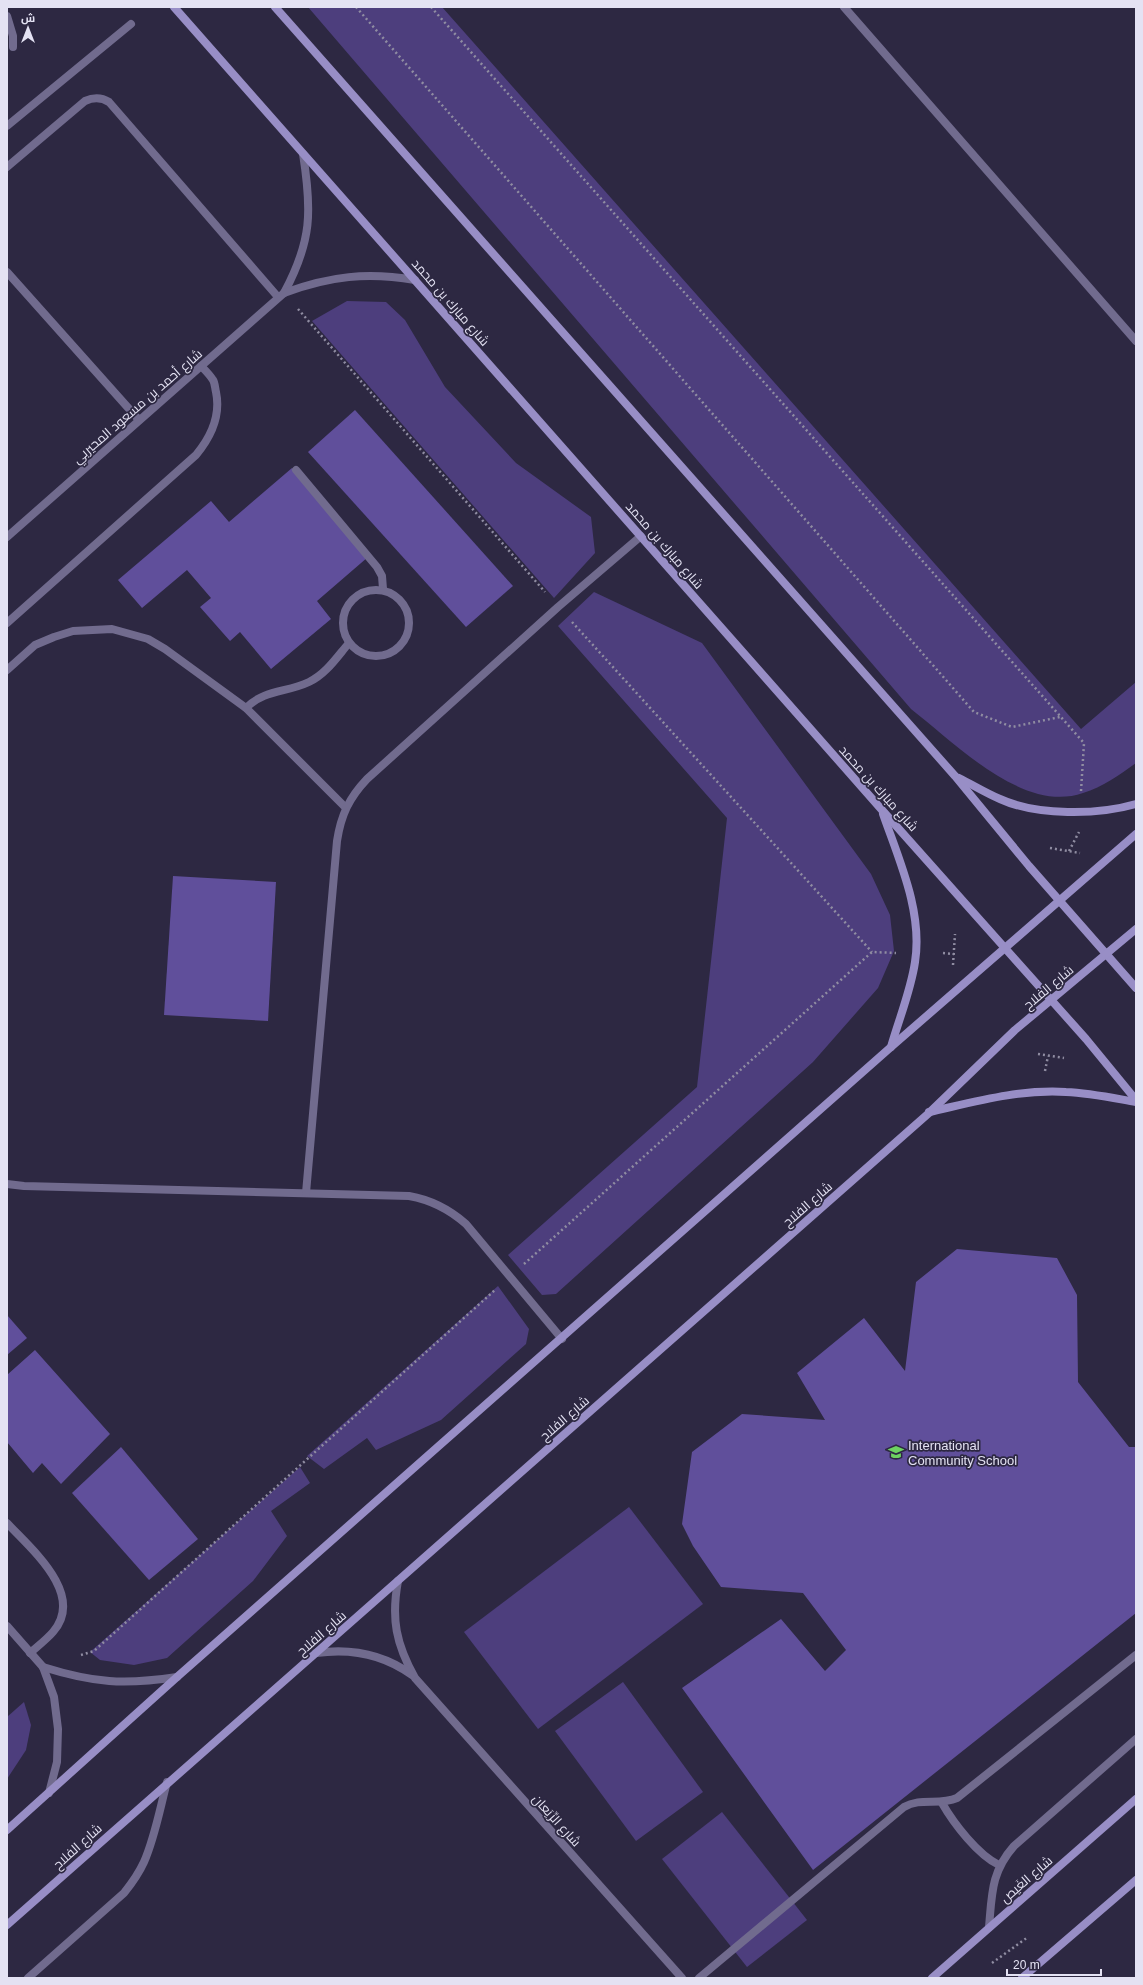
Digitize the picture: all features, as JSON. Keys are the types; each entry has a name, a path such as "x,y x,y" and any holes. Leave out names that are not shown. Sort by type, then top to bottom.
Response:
{"main road":[{"name":"شارع مبارك بن محمد","path":"174,7 882,810 1086,1039 1136,1101"},
{"path":"275,7 955,776 1059,901 1136,988"},
{"path":"955,776 1001,800 1043,811 1088,811 1136,804"},
{"path":"882,810 907,887 913,910 915,932 915,961 891,1047"},
{"path":"7,1830 891,1047 1136,834"},
{"name":"شارع الفلاح","path":"7,1925 167,1782 398,1581 929,1112 1015,1030 1136,929"},
{"path":"929,1112 991,1098 1043,1092 1092,1094 1136,1101"},
{"name":"شارع الغَيص","path":"932,1978 1136,1799"},
{"path":"1022,1978 1136,1880"}],"street":[{"path":"844,7 1136,341"},
{"path":"7,16 13,36 13,47"},
{"path":"7,126 132,24"},
{"path":"7,166 85,101 97,98 104,99 109,102 281,295"},
{"name":"شارع أحمد بن مسعود المحيربي","path":"7,537 281,295 295,272 304,249 308,226 309,202 303,154"},
{"path":"7,272 139,420"},
{"name":"شارع أحمد بن مسعود المحيربي","path":"281,295 309,284 335,278 382,276 415,280"},
{"path":"7,623 196,455 207,442 214,427 217,413 217,399 214,381 201,366"},
{"path":"296,470 377,567 382,576 383,590"},
{"path":"306,1193 337,841 340,823 345,807 355,792 367,779 558,607 641,536"},
{"path":"371,590 383,590 398,598 408,612 410,624 407,635 401,645 392,652 381,656 369,656 358,651 349,643 344,633 342,622 344,610 351,600 360,593 371,590"},
{"path":"7,670 35,646 54,637 73,631 112,629 136,635 165,649 246,708 345,807"},
{"path":"246,708 260,696 308,683 316,678 349,643"},
{"path":"7,1184 24,1186 409,1196 438,1204 453,1213 466,1224 562,1339"},
{"path":"7,1523 55,1577 62,1597 62,1609 54,1631 30,1653"},
{"name":"شارع الرِّيَعان","path":"398,1581 394,1614 396,1631 400,1647 415,1678"},
{"path":"7,1626 43,1667 54,1697 58,1729 57,1762 49,1793"},
{"name":"شارع الرِّيَعان","path":"316,1653 334,1651 368,1654 385,1659 400,1667 415,1678 682,1978"},
{"path":"699,1978 904,1807 919,1802 942,1803 957,1798 1136,1655"},
{"path":"43,1667 75,1677 109,1682 143,1682 178,1677"},
{"path":"989,1928 993,1885 999,1865 1014,1846 1136,1738"},
{"path":"28,1978 124,1893 136,1878 150,1847 167,1782"},
{"path":"942,1803 953,1820 986,1856 999,1865"}],"path":[{"path":"356,7 974,712 1012,727 1061,717"},
{"path":"431,7 1084,744 1081,793"},
{"path":"281,295 558,607 872,952"},
{"path":"1070,851 1080,830"},
{"path":"1050,848 1080,853"},
{"path":"953,965 955,934"},
{"path":"79,1656 94,1651 872,952 900,953"},
{"path":"943,953 954,954"},
{"path":"1038,1054 1064,1058"},
{"path":"1043,1079 1048,1056"},
{"path":"992,1963 1028,1937"}],"shaded area":[{"path":"308,7 442,7 1081,729 1136,682 1136,763 1104,784 1083,793 1060,797 1037,794 1014,785 991,772 911,709"},
{"path":"347,301 386,302 405,320 445,387 516,463 591,517 595,553 554,598 312,321"},
{"path":"594,592 702,643 871,874 890,915 894,951 878,988 813,1062 556,1294 542,1295 508,1255 697,1087 727,818 558,626"},
{"path":"498,1286 529,1329 526,1344 441,1420 376,1450 367,1438 324,1469 307,1456"},
{"path":"300,1467 310,1483 271,1511 287,1536 253,1581 167,1658 134,1665 100,1660 90,1652"},
{"path":"629,1507 703,1604 538,1729 464,1632"},
{"path":"623,1682 703,1792 636,1841 555,1731"},
{"path":"24,1702 31,1725 26,1750 7,1779 7,1717"},
{"path":"722,1812 807,1920 747,1967 662,1859"}],"building":[{"path":"355,410 513,586 466,627 308,452"},
{"path":"292,468 368,557 317,601 331,619 271,669 240,632 230,641 200,607 211,598 187,570 142,608 118,580 211,501 229,522"},
{"path":"173,876 276,882 268,1021 164,1015"},
{"path":"957,1249 1057,1258 1077,1295 1078,1382 1129,1447 1136,1447 1136,1613 813,1870 682,1688 781,1619 825,1671 846,1650 803,1593 721,1587 693,1546 682,1524 692,1452 742,1414 825,1420 797,1373 864,1318 905,1371 916,1282"},
{"path":"7,1315 27,1338 7,1355"},
{"path":"35,1350 110,1434 61,1484 42,1463 33,1473 7,1442 7,1375"},
{"path":"121,1447 198,1539 149,1580 72,1493"}],"place":[{"name":"International Community School","path":"896,1452"}]}
